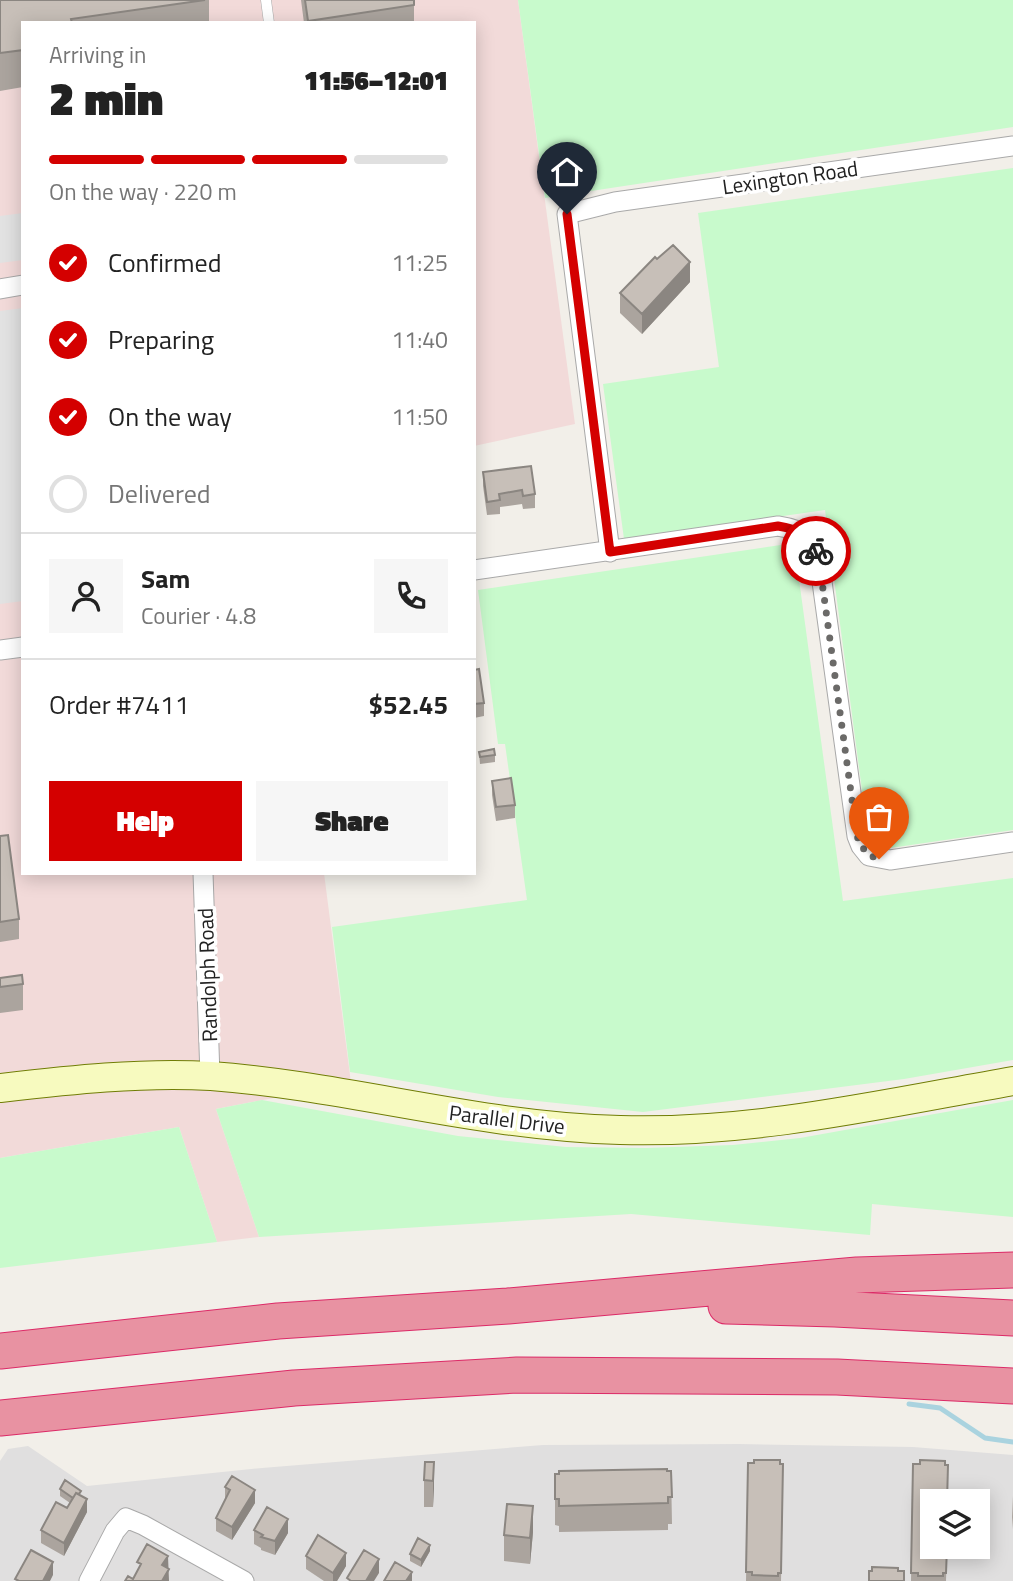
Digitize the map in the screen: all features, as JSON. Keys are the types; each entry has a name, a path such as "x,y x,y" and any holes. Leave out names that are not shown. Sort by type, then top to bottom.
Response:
{"highway":[{"path":"0,1351 278,1321 508,1306 858,1275 1013,1270"},
{"path":"508,1306 835,1309 1013,1318"},
{"path":"0,1418 294,1388 517,1375 824,1376 1013,1386"}],"street":[{"name":"Lexington Road","path":"610,552 567,214 615,202 1013,146"},
{"path":"0,289 21,285"},
{"path":"476,570 778,526 795,529 807,536 819,560 857,836 861,846 869,856 890,860 1013,842"},
{"path":"0,650 21,647"},
{"name":"Randolph Road","path":"203,875 210,1076"},
{"name":"Parallel Drive","path":"0,1088 138,1076 210,1076 273,1083 533,1125 621,1130 690,1129 768,1123 1013,1081"},
{"path":"89,1581 115,1531 126,1518 244,1581"}],"lane":[{"path":"266,0 269,21"}],"shaded area":[{"path":"0,0 518,0 575,424 476,446 476,21 21,21 21,875 324,875 351,1083 216,1109 259,1237 217,1242 179,1127 0,1158"},
{"path":"21,213 21,260 0,263 0,216"},
{"path":"21,308 21,601 0,604 0,311"},
{"path":"543,1445 913,1447 1013,1455 1013,1581 0,1581 0,1461 8,1449 28,1446 87,1486 262,1468"}],"green space":[{"path":"518,0 1013,0 1013,127 545,198"},
{"path":"1013,168 1013,830 870,851 825,510 624,539 603,384 719,367 698,213"},
{"path":"794,543 843,901 1013,878 1013,1060 904,1079 643,1112 498,1097 350,1072 332,927 527,900 505,744 498,744 478,590"},
{"path":"262,1100 458,1136 566,1147 646,1148 733,1145 800,1138 1013,1100 1013,1217 872,1204 870,1235 631,1214 259,1237 216,1109"},
{"path":"179,1127 217,1242 0,1268 0,1158"}],"building":[{"path":"0,0 205,0 72,21 21,21 21,50 0,53"},
{"path":"305,0 414,0 414,5 308,21"},
{"path":"673,245 690,262 642,314 620,293 655,257 657,259"},
{"path":"531,466 535,494 523,496 522,490 499,494 500,500 487,502 483,472"},
{"path":"479,669 484,703 476,704 476,670"},
{"path":"494,749 495,755 480,757 479,752"},
{"path":"511,778 515,805 496,807 492,781"},
{"path":"8,835 19,919 0,922 0,836"},
{"path":"22,975 23,984 0,987 0,978"},
{"path":"754,1460 780,1460 780,1464 783,1464 781,1573 778,1573 778,1576 752,1575 752,1572 746,1572 748,1463 754,1463"},
{"path":"920,1460 945,1461 945,1465 948,1465 947,1489 920,1489 920,1559 947,1559 946,1573 943,1573 943,1576 918,1576 918,1573 911,1573 913,1464 920,1464"},
{"path":"425,1462 434,1462 433,1481 424,1480"},
{"path":"559,1471 671,1471 672,1497 668,1497 668,1503 559,1506 559,1499 555,1499 555,1474 559,1474"},
{"path":"232,1476 255,1490 232,1527 216,1518 230,1490 225,1487"},
{"path":"65,1480 81,1491 79,1494 76,1493 73,1498 60,1489"},
{"path":"76,1493 87,1499 64,1543 41,1530 56,1502 67,1508"},
{"path":"507,1504 533,1506 530,1538 504,1535"},
{"path":"267,1507 288,1519 275,1541 261,1537 263,1535 254,1530"},
{"path":"318,1535 346,1553 333,1573 306,1556"},
{"path":"418,1538 430,1545 421,1560 410,1554"},
{"path":"147,1544 168,1556 162,1565 169,1569 162,1581 125,1581 128,1576 133,1579 141,1564 137,1562"},
{"path":"31,1550 53,1562 43,1581 19,1581 15,1579"},
{"path":"364,1550 379,1559 366,1581 351,1581 347,1578"},
{"path":"395,1562 412,1572 406,1581 384,1581"},
{"path":"872,1567 898,1568 898,1571 904,1571 904,1581 869,1581"}],"waterway":[{"path":"909,1404 940,1408 985,1438 1013,1442"}],"way so far":[{"path":"816,551 857,836 869,856 879,859"}],"route":[{"path":"567,214 610,552 778,526 795,529 807,536 816,551"}]}
